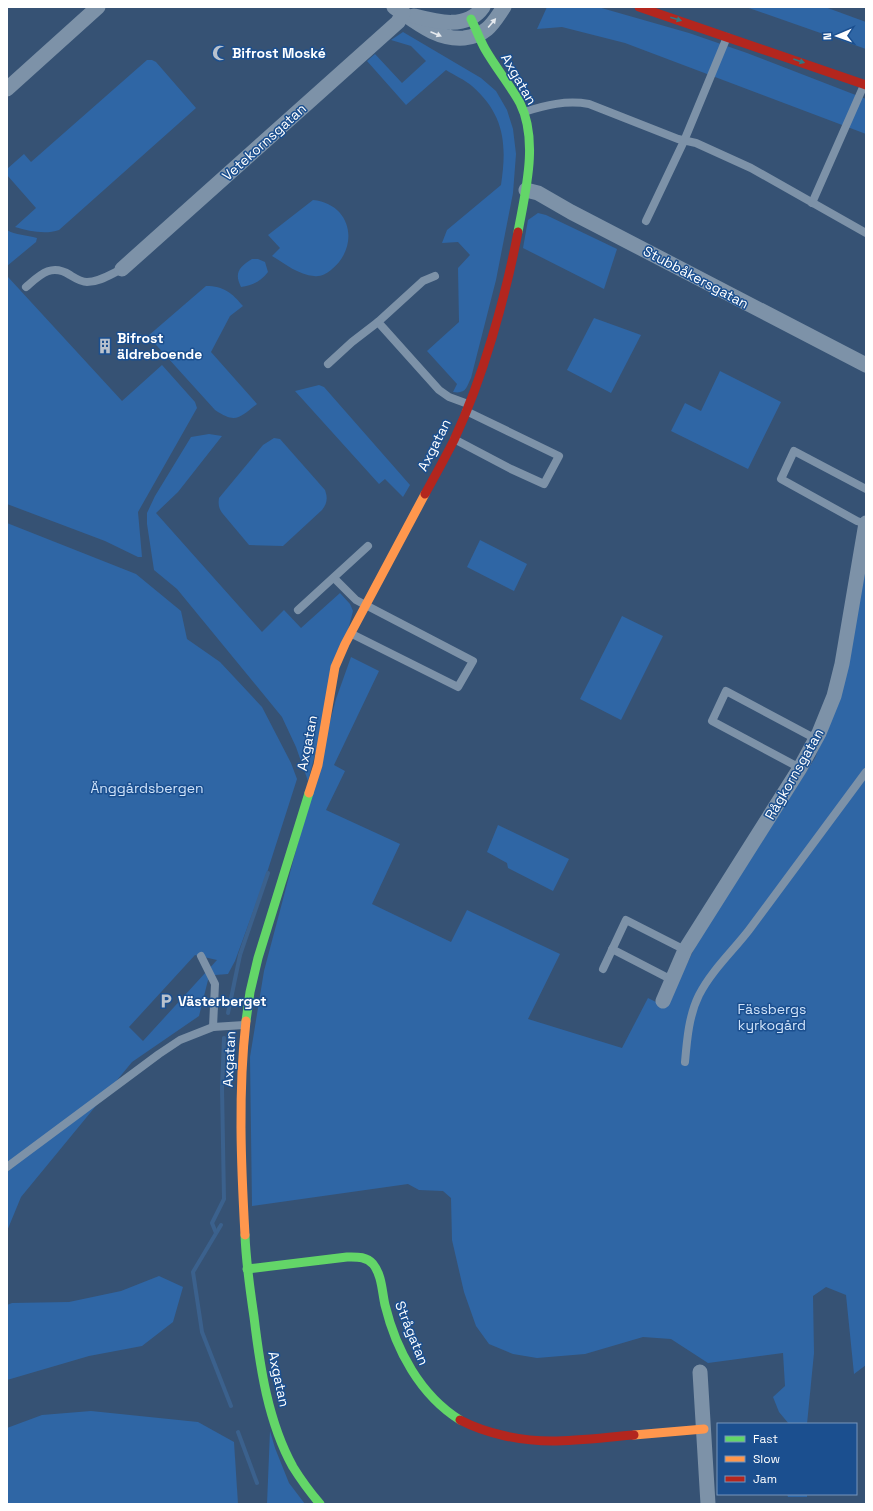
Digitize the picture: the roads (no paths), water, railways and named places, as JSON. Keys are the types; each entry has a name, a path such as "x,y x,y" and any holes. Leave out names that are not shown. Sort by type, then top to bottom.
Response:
{"street":[{"path":"7,89 98,7"},
{"path":"399,10 439,22 452,22 471,19 479,13 483,7"},
{"path":"399,10 432,32 444,37 468,38 478,35 490,25 504,7"},
{"path":"639,7 865,85"},
{"name":"Vetekornsgatan","path":"122,269 398,22 399,10"},
{"name":"Axgatan","path":"320,1504 302,1481 290,1462 274,1420 258,1346 247,1269 241,1108 245,1025 251,985 258,958 318,765 335,667 351,633 454,439 486,358 499,313 526,190 530,152 527,128 520,104 496,67 471,19"},
{"name":"Stubbåkersgatan","path":"526,190 538,193 578,216 866,365"},
{"name":"Rågkornsgatan","path":"662,1001 684,950 800,768 816,739 834,696 842,664 866,524"},
{"name":"Strågatan","path":"247,1269 346,1257 360,1257 369,1259 374,1264 377,1271 388,1315 404,1356 414,1375 440,1407 464,1423 485,1430 532,1439 552,1441 704,1429"},
{"path":"700,1372 708,1504"}],"lane":[{"path":"646,221 684,141 728,37"},
{"path":"812,203 865,85"},
{"path":"523,113 558,103 576,102 589,104 684,141 696,143 751,168 866,233"},
{"path":"26,287 41,274 48,271 61,270 73,277 87,282 104,278 122,269"},
{"path":"328,364 352,342 378,322 423,281 435,276"},
{"path":"378,322 439,390 467,408 559,456 544,484 511,469 454,439"},
{"path":"866,489 794,451 780,479 856,521 866,524"},
{"path":"298,610 368,546"},
{"path":"334,578 344,590 356,600 473,661 458,687 351,633"},
{"path":"800,768 712,721 726,691 816,739"},
{"path":"685,1062 690,1019 695,1005 714,970 746,933 866,772"},
{"path":"603,969 626,920 684,950"},
{"path":"612,949 672,980"},
{"path":"201,956 215,984 213,1027"},
{"path":"7,1167 180,1040 213,1027 245,1025"}],"waterway":[{"path":"240,955 268,873"},
{"path":"228,1013 240,955"},
{"path":"216,1233 212,1223 224,1199 222,1088 224,1038"},
{"path":"221,1225 193,1272 202,1332 231,1406"},
{"path":"238,1432 257,1483"}],"place":[{"name":"Bifrost Moské","path":"220,53"},
{"name":"Bifrost äldreboende","path":"105,346"},
{"name":"Västerberget","path":"166,1001"}],"park label":[{"name":"Änggårdsbergen","path":"147,788"},
{"name":"Fässbergs kyrkogård","path":"772,1018"}]}
